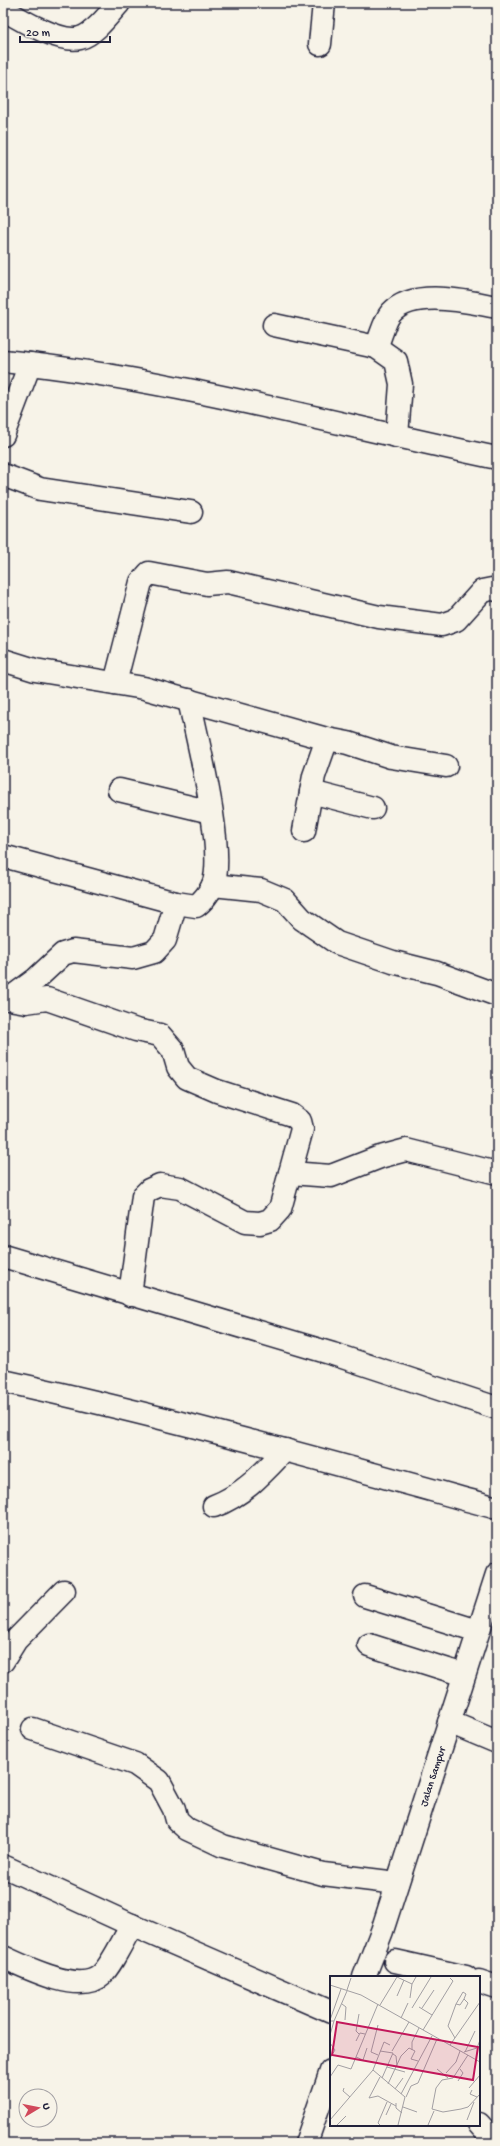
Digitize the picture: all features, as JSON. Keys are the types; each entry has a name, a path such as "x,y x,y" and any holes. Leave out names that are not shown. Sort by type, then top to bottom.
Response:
{"street":[{"path":"3,9 29,26 66,38 80,38 95,29 119,3"},
{"path":"320,44 324,3"},
{"path":"376,347 390,314 400,306 416,299 457,300 497,307"},
{"path":"274,325 376,347 396,361 401,384 397,436"},
{"path":"3,361 30,364 203,394 497,458"},
{"path":"3,435 30,364"},
{"path":"3,475 40,489 191,512"},
{"path":"115,683 141,582 149,573 207,584 228,582 379,617 442,625 456,620 482,591 497,590"},
{"path":"3,660 35,670 144,688 328,740 348,743 391,757 446,766"},
{"path":"3,856 176,903 196,906 213,885 216,858 211,812 189,700"},
{"path":"304,831 314,776 328,740"},
{"path":"119,790 211,812"},
{"path":"311,792 373,808"},
{"path":"213,885 261,890 285,900 302,919 337,943 392,962 437,973 497,995"},
{"path":"6,998 36,979 63,954 73,952 133,958 154,952 165,940 176,903"},
{"path":"6,998 26,1002 47,999 136,1030 160,1035 173,1050 178,1067 187,1078 217,1091 292,1115 300,1121 302,1129 280,1209 270,1220 260,1223 246,1222 180,1188 160,1184 149,1190 143,1196 130,1295"},
{"path":"290,1173 331,1176 380,1157 406,1150 497,1173"},
{"path":"3,1256 130,1295 333,1354 497,1408"},
{"path":"3,1381 157,1417 285,1450 497,1508"},
{"path":"214,1506 235,1495 257,1479 285,1450"},
{"name":"Jalan Sampur","path":"364,1976 382,1931 497,1574"},
{"path":"3,1661 16,1640 64,1591"},
{"path":"365,1596 478,1631"},
{"path":"369,1645 464,1675"},
{"path":"449,1722 497,1742"},
{"path":"33,1729 135,1764 159,1781 174,1809 177,1820 187,1829 223,1846 323,1874 397,1883"},
{"path":"3,1866 132,1925 330,2012"},
{"path":"3,1957 43,1974 80,1983 101,1976 132,1925"},
{"path":"382,1931 399,1969 458,1976"},
{"path":"480,1981 497,1987"},
{"path":"306,2143 330,2074"},
{"path":"480,2125 487,2133 497,2134"}]}
